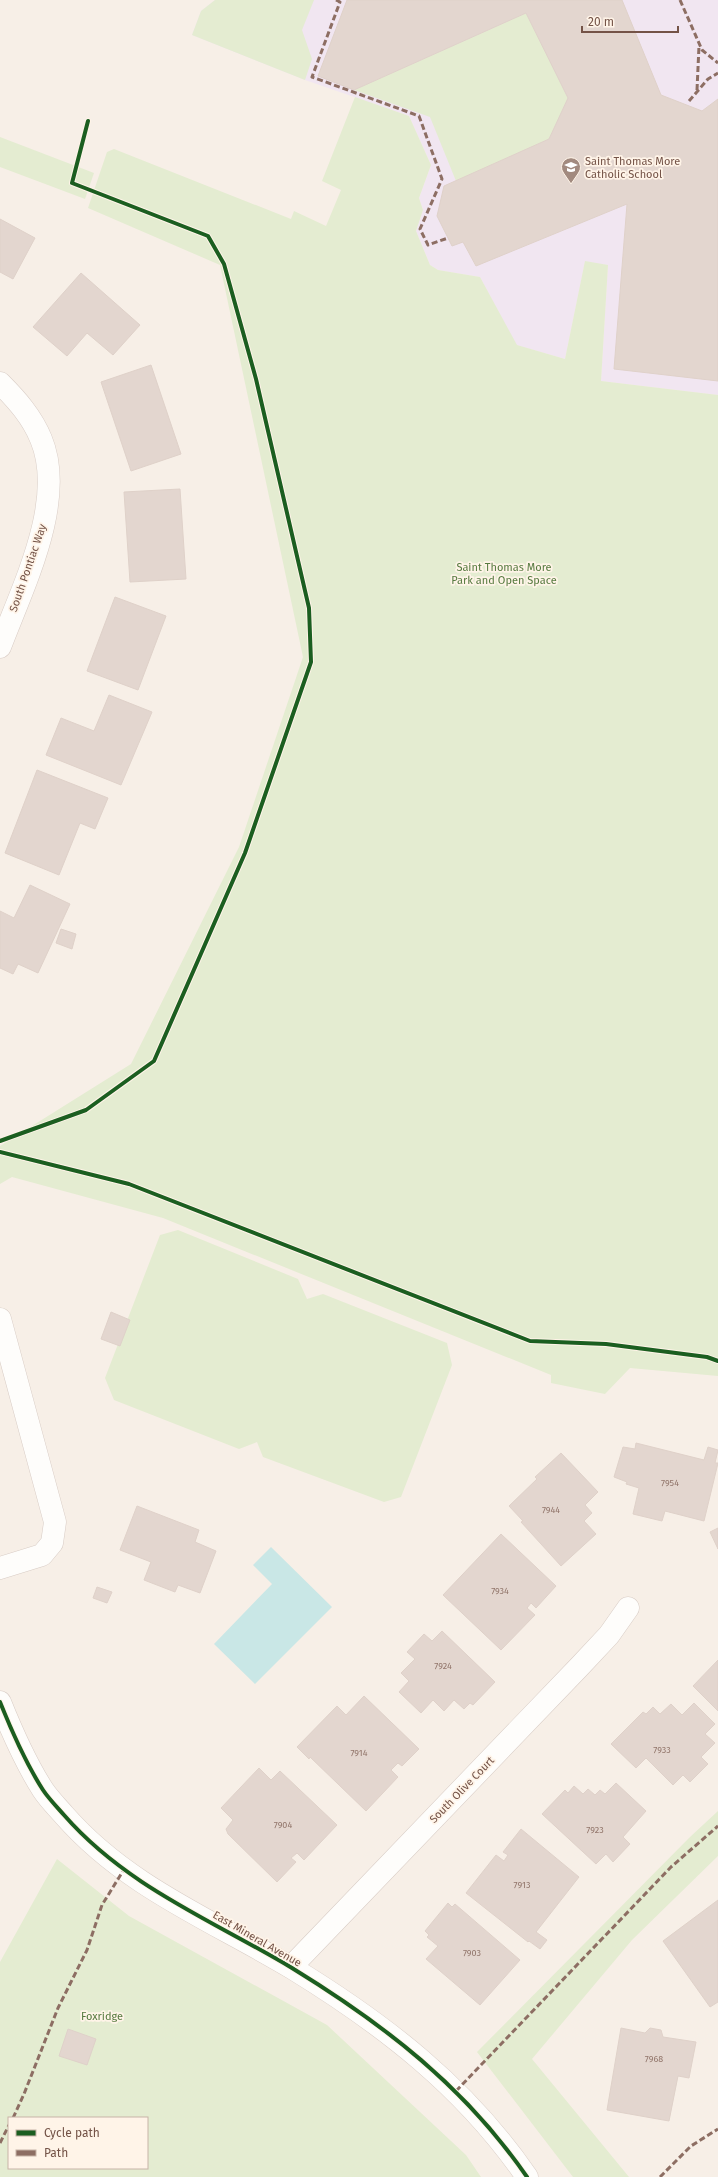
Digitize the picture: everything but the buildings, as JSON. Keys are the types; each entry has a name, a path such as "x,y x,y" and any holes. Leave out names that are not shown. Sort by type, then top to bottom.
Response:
{"street":[{"name":"South Pontiac Way","path":"0,383 31,418 42,440 47,463 48,491 40,537 0,646"},
{"path":"0,1319 55,1522 52,1543 42,1555 0,1568"},
{"name":"South Olive Court","path":"291,1968 580,1666 609,1635 628,1608"},
{"name":"East Mineral Avenue","path":"0,1702 18,1747 44,1791 83,1836 123,1870 166,1898 291,1968 363,2014 410,2049 442,2077 480,2116 510,2152 527,2177"}],"shaded area":[{"name":"Saint Thomas More Catholic School","path":"215,0 718,0 718,395 601,381 608,265 585,262 565,359 516,345 480,277 438,270 430,265 416,231 423,210 419,198 431,165 409,116 305,80 192,35 201,11"}],"green space":[{"path":"215,0 314,0 302,30 312,59 305,80 192,35 201,11"},
{"path":"526,13 568,98 549,139 456,181 430,117 354,90"},
{"name":"Saint Thomas More Park and Open Space","path":"355,97 409,116 431,165 419,198 423,210 416,231 430,265 438,270 480,277 517,345 565,359 585,261 608,265 601,381 718,395 718,1376 630,1368 605,1394 551,1383 551,1375 163,1218 12,1177 0,1184 0,1146 131,1064 239,847 303,657 220,265 88,208 107,152 114,149 291,219 294,211 326,226 341,190 322,181"},
{"path":"0,137 94,173 85,199 0,167"},
{"path":"178,1230 298,1279 307,1299 323,1294 447,1343 452,1365 401,1497 384,1502 263,1457 257,1442 239,1449 114,1400 105,1378 160,1235"},
{"path":"718,1811 718,1856 632,1940 532,2059 629,2177 573,2177 477,2052 690,1837"},
{"name":"Foxridge","path":"57,1859 129,1916 327,2025 466,2155 481,2177 0,2177 0,1962"}],"water":[{"path":"271,1547 332,1607 255,1684 214,1644 272,1584 253,1565"}],"marked path":[{"path":"336,0 340,2 312,77 419,116 442,179 420,229 428,245 448,238"},
{"path":"680,0 702,50 718,63"},
{"path":"697,90 699,46"},
{"path":"689,101 708,79 718,73"},
{"path":"456,2091 671,1867 718,1826"},
{"path":"13,2117 58,2008 87,1950 102,1905 123,1871"},
{"path":"0,2143 8,2127"},
{"path":"660,2177 691,2146 718,2129"}],"cycle path":[{"path":"0,1141 86,1110 154,1061 245,853 311,662 309,608 256,379 224,264 208,236 72,183 88,121"},
{"path":"0,1152 129,1184 530,1341 606,1344 707,1357 718,1361"},
{"path":"0,1702 19,1747 43,1790 50,1800 89,1840 115,1863 143,1882 201,1917 292,1968 391,2035 450,2086 477,2114 527,2177"}],"place":[{"name":"Saint Thomas More Catholic School","path":"571,184"}]}
